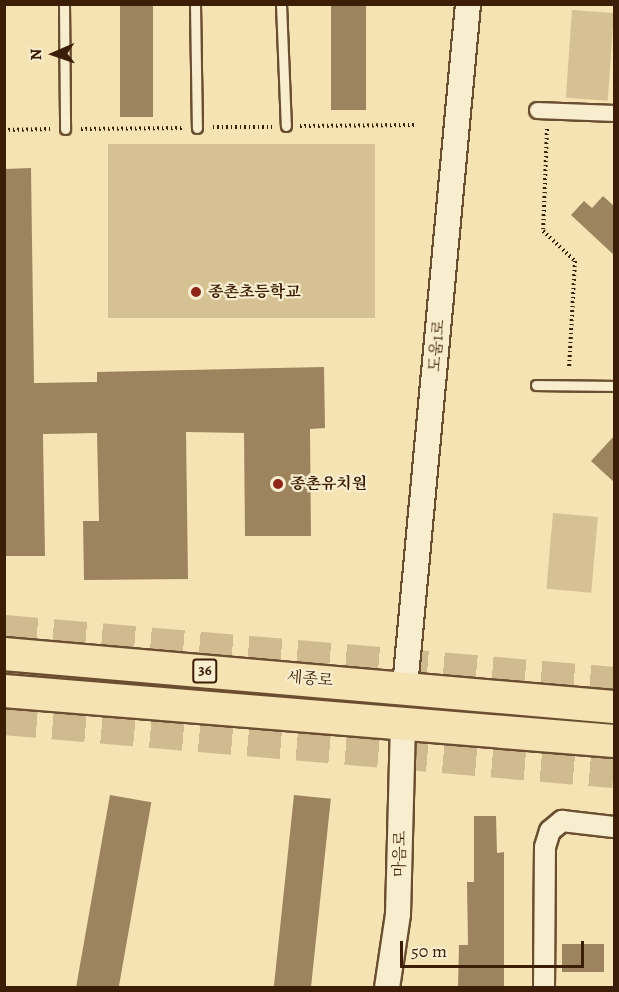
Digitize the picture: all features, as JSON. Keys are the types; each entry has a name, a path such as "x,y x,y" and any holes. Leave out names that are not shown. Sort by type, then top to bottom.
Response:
{"main road":[{"name":"세종로","path":"4,654 615,707"},
{"name":"세종로","path":"4,691 403,720 615,741"}],"street":[{"name":"도움1로","path":"405,687 468,4"},
{"path":"543,111 615,113"},
{"name":"마음로","path":"387,987 398,914 403,720"},
{"path":"544,987 545,847 550,831 562,821 615,827"}],"lane":[{"path":"64,4 65,129"},
{"path":"195,4 197,128"},
{"path":"281,4 286,126"},
{"path":"536,385 615,386"}],"path":[{"path":"543,111 543,231 575,261 568,385"}],"shaded area":[{"path":"572,10 614,13 608,101 566,98"},
{"path":"108,144 375,144 375,318 108,318"},
{"path":"553,513 598,517 591,593 546,589"}],"building":[{"path":"120,4 153,4 153,117 120,117"},
{"path":"331,4 366,4 366,110 331,110"},
{"path":"31,168 34,383 97,382 97,372 324,367 325,428 310,429 311,536 245,536 244,433 186,432 188,579 84,580 83,521 99,521 97,433 43,434 45,556 4,556 4,169"},
{"path":"603,196 615,207 615,256 571,215 584,201 592,208"},
{"path":"615,435 615,483 591,461"},
{"path":"110,795 151,802 119,988 76,986"},
{"path":"294,795 331,799 311,988 274,987"},
{"path":"474,816 496,816 497,853 504,852 504,987 458,987 459,945 468,945 467,882 474,882"},
{"path":"562,944 604,944 604,972 562,972"}],"tunnel":[{"path":"4,631 614,683"},
{"path":"4,718 614,771"}],"place":[{"name":"종촌초등학교","path":"196,292"},
{"name":"종촌유치원","path":"278,484"}]}
